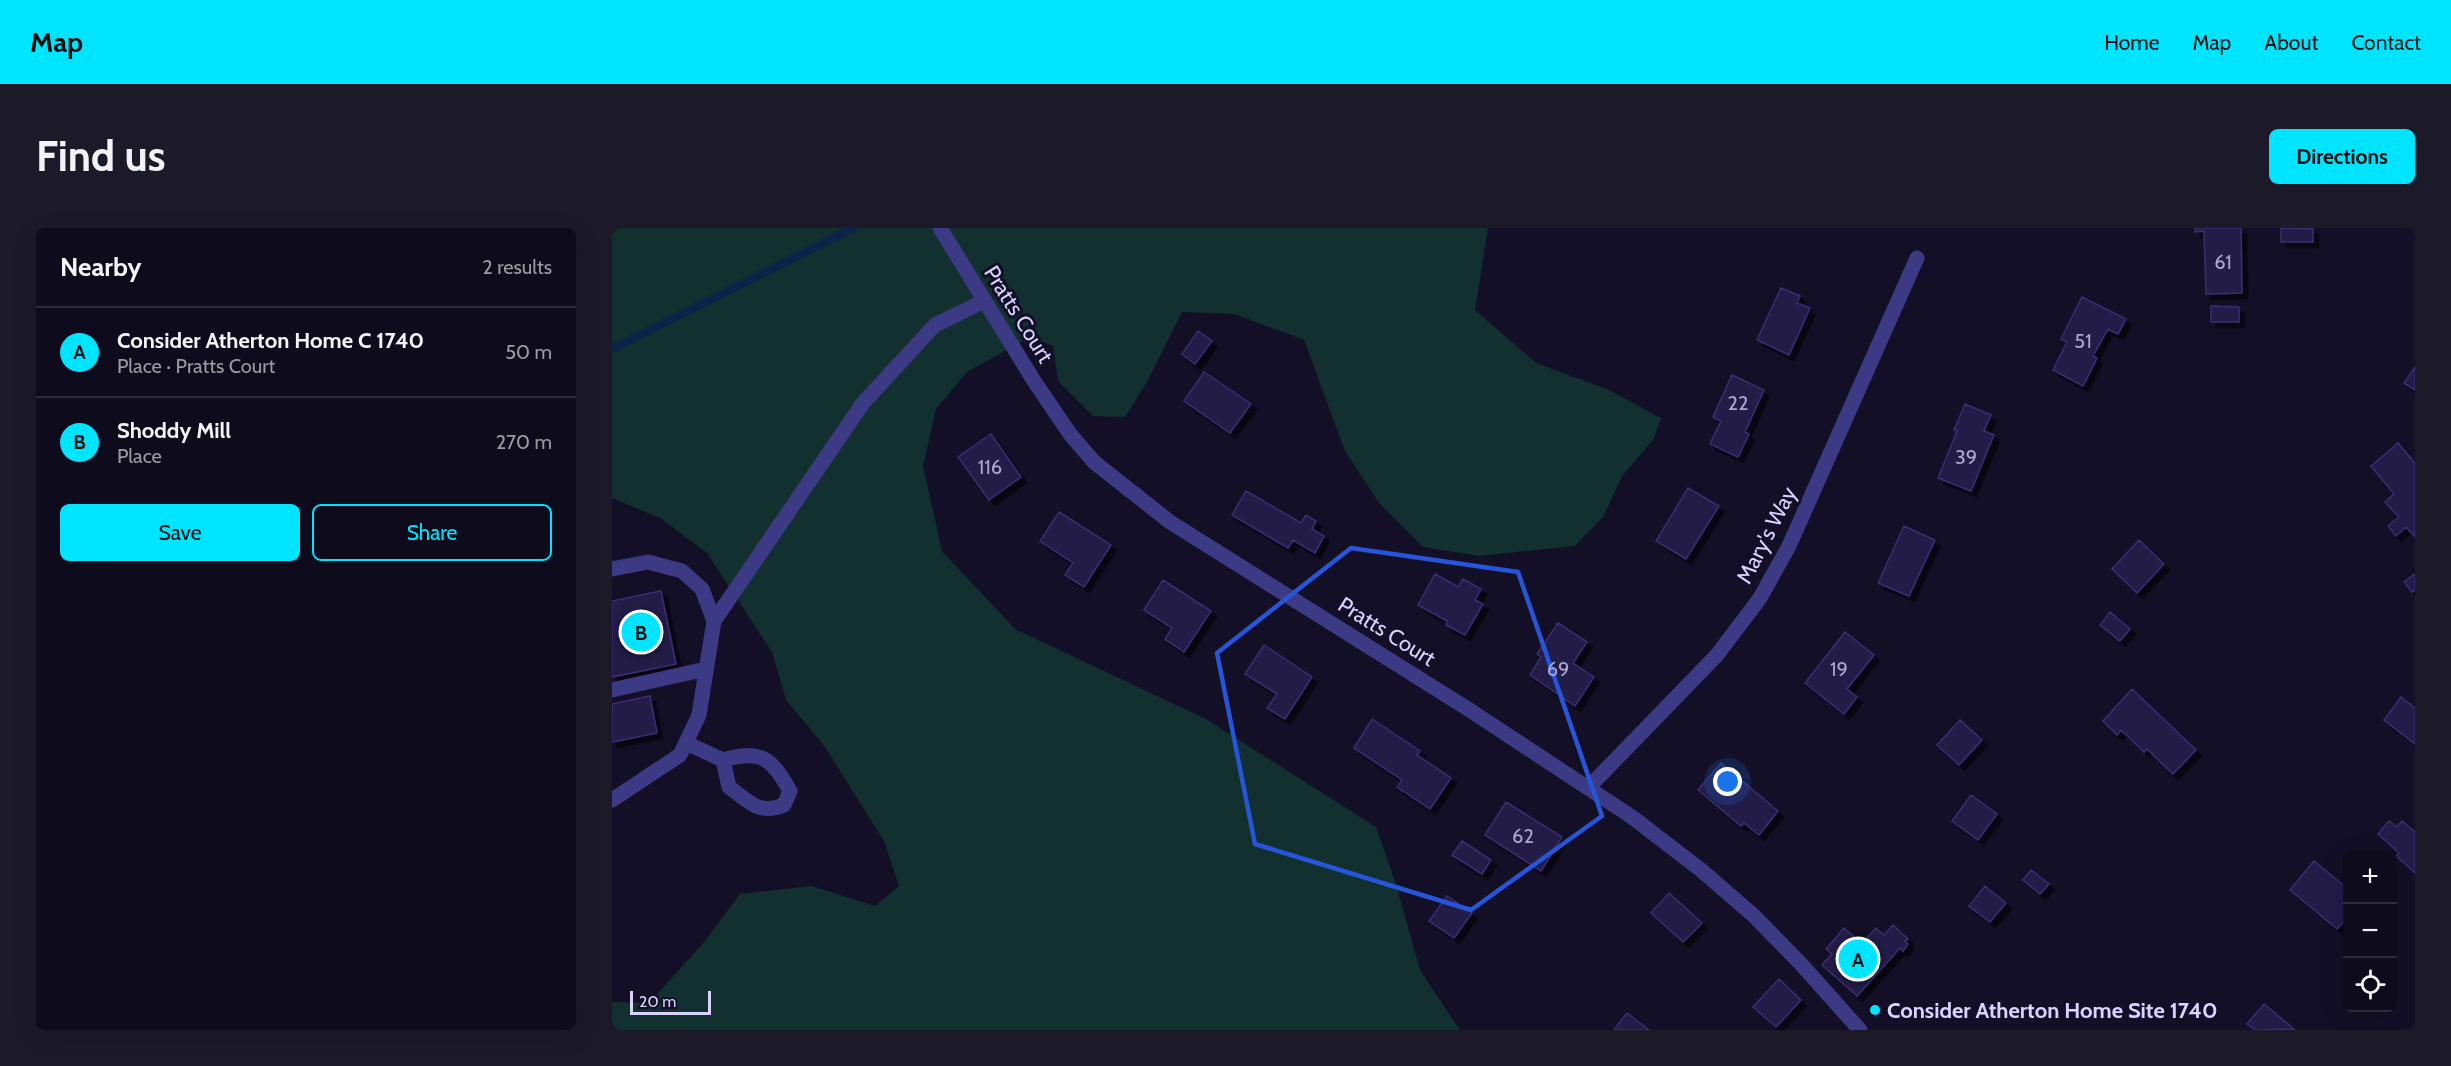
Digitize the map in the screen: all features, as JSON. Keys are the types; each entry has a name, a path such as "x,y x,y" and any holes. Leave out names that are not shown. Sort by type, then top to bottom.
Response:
{"street":[{"name":"Pratts Court","path":"940,228 1070,434 1094,462 1170,522 1468,709 1632,817 1701,870 1753,915 1860,1030"},
{"name":"Mary's Way","path":"1588,788 1717,654 1760,598 1789,546 1917,258"},
{"path":"612,800 680,756 699,715 714,621 863,403 935,325 984,301"},
{"path":"612,569 648,562 682,571 702,589 714,621"},
{"path":"612,690 706,669"},
{"path":"686,743 723,760 741,755 758,756 776,767 790,791 784,805 772,810 760,809 729,787 723,760"}],"highlighted area":[{"path":"1351,548 1518,572 1602,816 1471,910 1255,844 1217,653"}],"green space":[{"path":"618,228 1488,228 1475,310 1536,363 1609,390 1661,418 1653,440 1622,476 1603,517 1575,546 1479,556 1423,547 1380,504 1345,451 1304,340 1234,314 1182,312 1147,382 1125,417 1093,416 1058,381 1053,346 1030,337 967,372 936,409 923,466 942,551 1015,629 1206,719 1376,827 1396,884 1420,970 1460,1030 612,1030 612,1002 649,1003 705,941 740,894 812,886 875,906 899,886 884,841 825,747 786,700 772,652 707,553 660,518 612,498 612,234"}],"building":[{"path":"2195,228 2241,228 2242,293 2206,294 2204,231 2195,232"},
{"path":"2281,228 2313,229 2313,242 2281,242"},
{"path":"1781,288 1800,296 1797,303 1810,308 1789,355 1757,340"},
{"path":"2082,297 2126,319 2118,334 2108,329 2093,356 2097,358 2083,386 2053,370 2067,342 2061,339"},
{"path":"2211,306 2239,307 2239,322 2211,322"},
{"path":"1198,331 1212,341 1195,364 1182,354"},
{"path":"2415,367 2415,390 2404,383"},
{"path":"1204,372 1251,404 1230,433 1184,401"},
{"path":"1732,375 1764,390 1745,432 1749,434 1738,457 1710,444 1721,421 1713,417"},
{"path":"1965,404 1991,415 1984,431 1994,435 1971,491 1938,478"},
{"path":"991,434 1021,477 989,500 958,457"},
{"path":"2398,443 2415,463 2415,537 2406,527 2396,536 2388,526 2399,517 2385,502 2394,494 2371,466"},
{"path":"1688,488 1719,506 1686,559 1656,541"},
{"path":"1246,491 1301,523 1306,515 1316,521 1312,529 1324,536 1315,553 1293,540 1288,548 1232,515"},
{"path":"1059,512 1111,545 1084,587 1065,575 1073,563 1040,541"},
{"path":"1904,526 1935,540 1909,596 1878,583"},
{"path":"2139,540 2164,564 2137,593 2112,569"},
{"path":"1435,574 1458,587 1463,579 1481,589 1475,600 1483,604 1465,635 1446,625 1447,621 1418,605"},
{"path":"2415,574 2415,590 2412,592 2404,582"},
{"path":"1163,580 1211,611 1184,652 1165,639 1172,628 1144,610"},
{"path":"661,591 676,664 612,677 612,601"},
{"path":"2110,612 2130,629 2120,641 2100,625"},
{"path":"1558,623 1587,642 1573,663 1594,677 1575,706 1530,675 1541,657 1537,654"},
{"path":"1845,632 1874,655 1847,689 1857,697 1844,714 1805,683"},
{"path":"1264,645 1312,677 1285,719 1267,708 1277,694 1245,674"},
{"path":"2132,689 2196,750 2173,774 2147,749 2144,752 2121,730 2117,735 2103,721"},
{"path":"650,696 657,733 612,742 612,704"},
{"path":"2401,697 2415,708 2415,744 2384,720"},
{"path":"1372,719 1420,751 1417,755 1451,778 1430,809 1397,787 1402,780 1354,748"},
{"path":"1960,720 1982,740 1959,765 1937,745"},
{"path":"1721,763 1778,811 1759,835 1744,823 1741,826 1698,790"},
{"path":"1971,795 1997,814 1978,840 1952,821"},
{"path":"1506,802 1562,837 1541,871 1485,835"},
{"path":"2389,821 2397,827 2402,821 2415,832 2415,873 2397,857 2399,853 2397,850 2378,834"},
{"path":"1462,841 1491,860 1482,874 1452,855"},
{"path":"2314,861 2343,885 2343,922 2337,929 2290,890"},
{"path":"2031,870 2049,884 2040,894 2023,880"},
{"path":"1985,886 2006,903 1990,922 1969,906"},
{"path":"1669,893 1702,923 1683,942 1651,913"},
{"path":"1447,896 1472,913 1454,938 1429,921"},
{"path":"1893,925 1908,939 1905,942 1908,944 1903,951 1900,948 1857,996 1822,965 1832,954 1826,949 1844,928 1870,951 1875,945 1867,938 1876,928 1884,935"},
{"path":"1779,979 1801,1000 1776,1027 1753,1007"},
{"path":"2264,1004 2294,1029 2255,1030 2247,1024"},
{"path":"1627,1013 1649,1030 1614,1030"}],"waterway":[{"path":"612,349 853,228"}],"place":[{"name":"Shoddy Mill","path":"641,632"},
{"name":"Consider Atherton Home C 1740","path":"1858,959"},
{"name":"Consider Atherton Home Site 1740","path":"1875,1010"}]}
